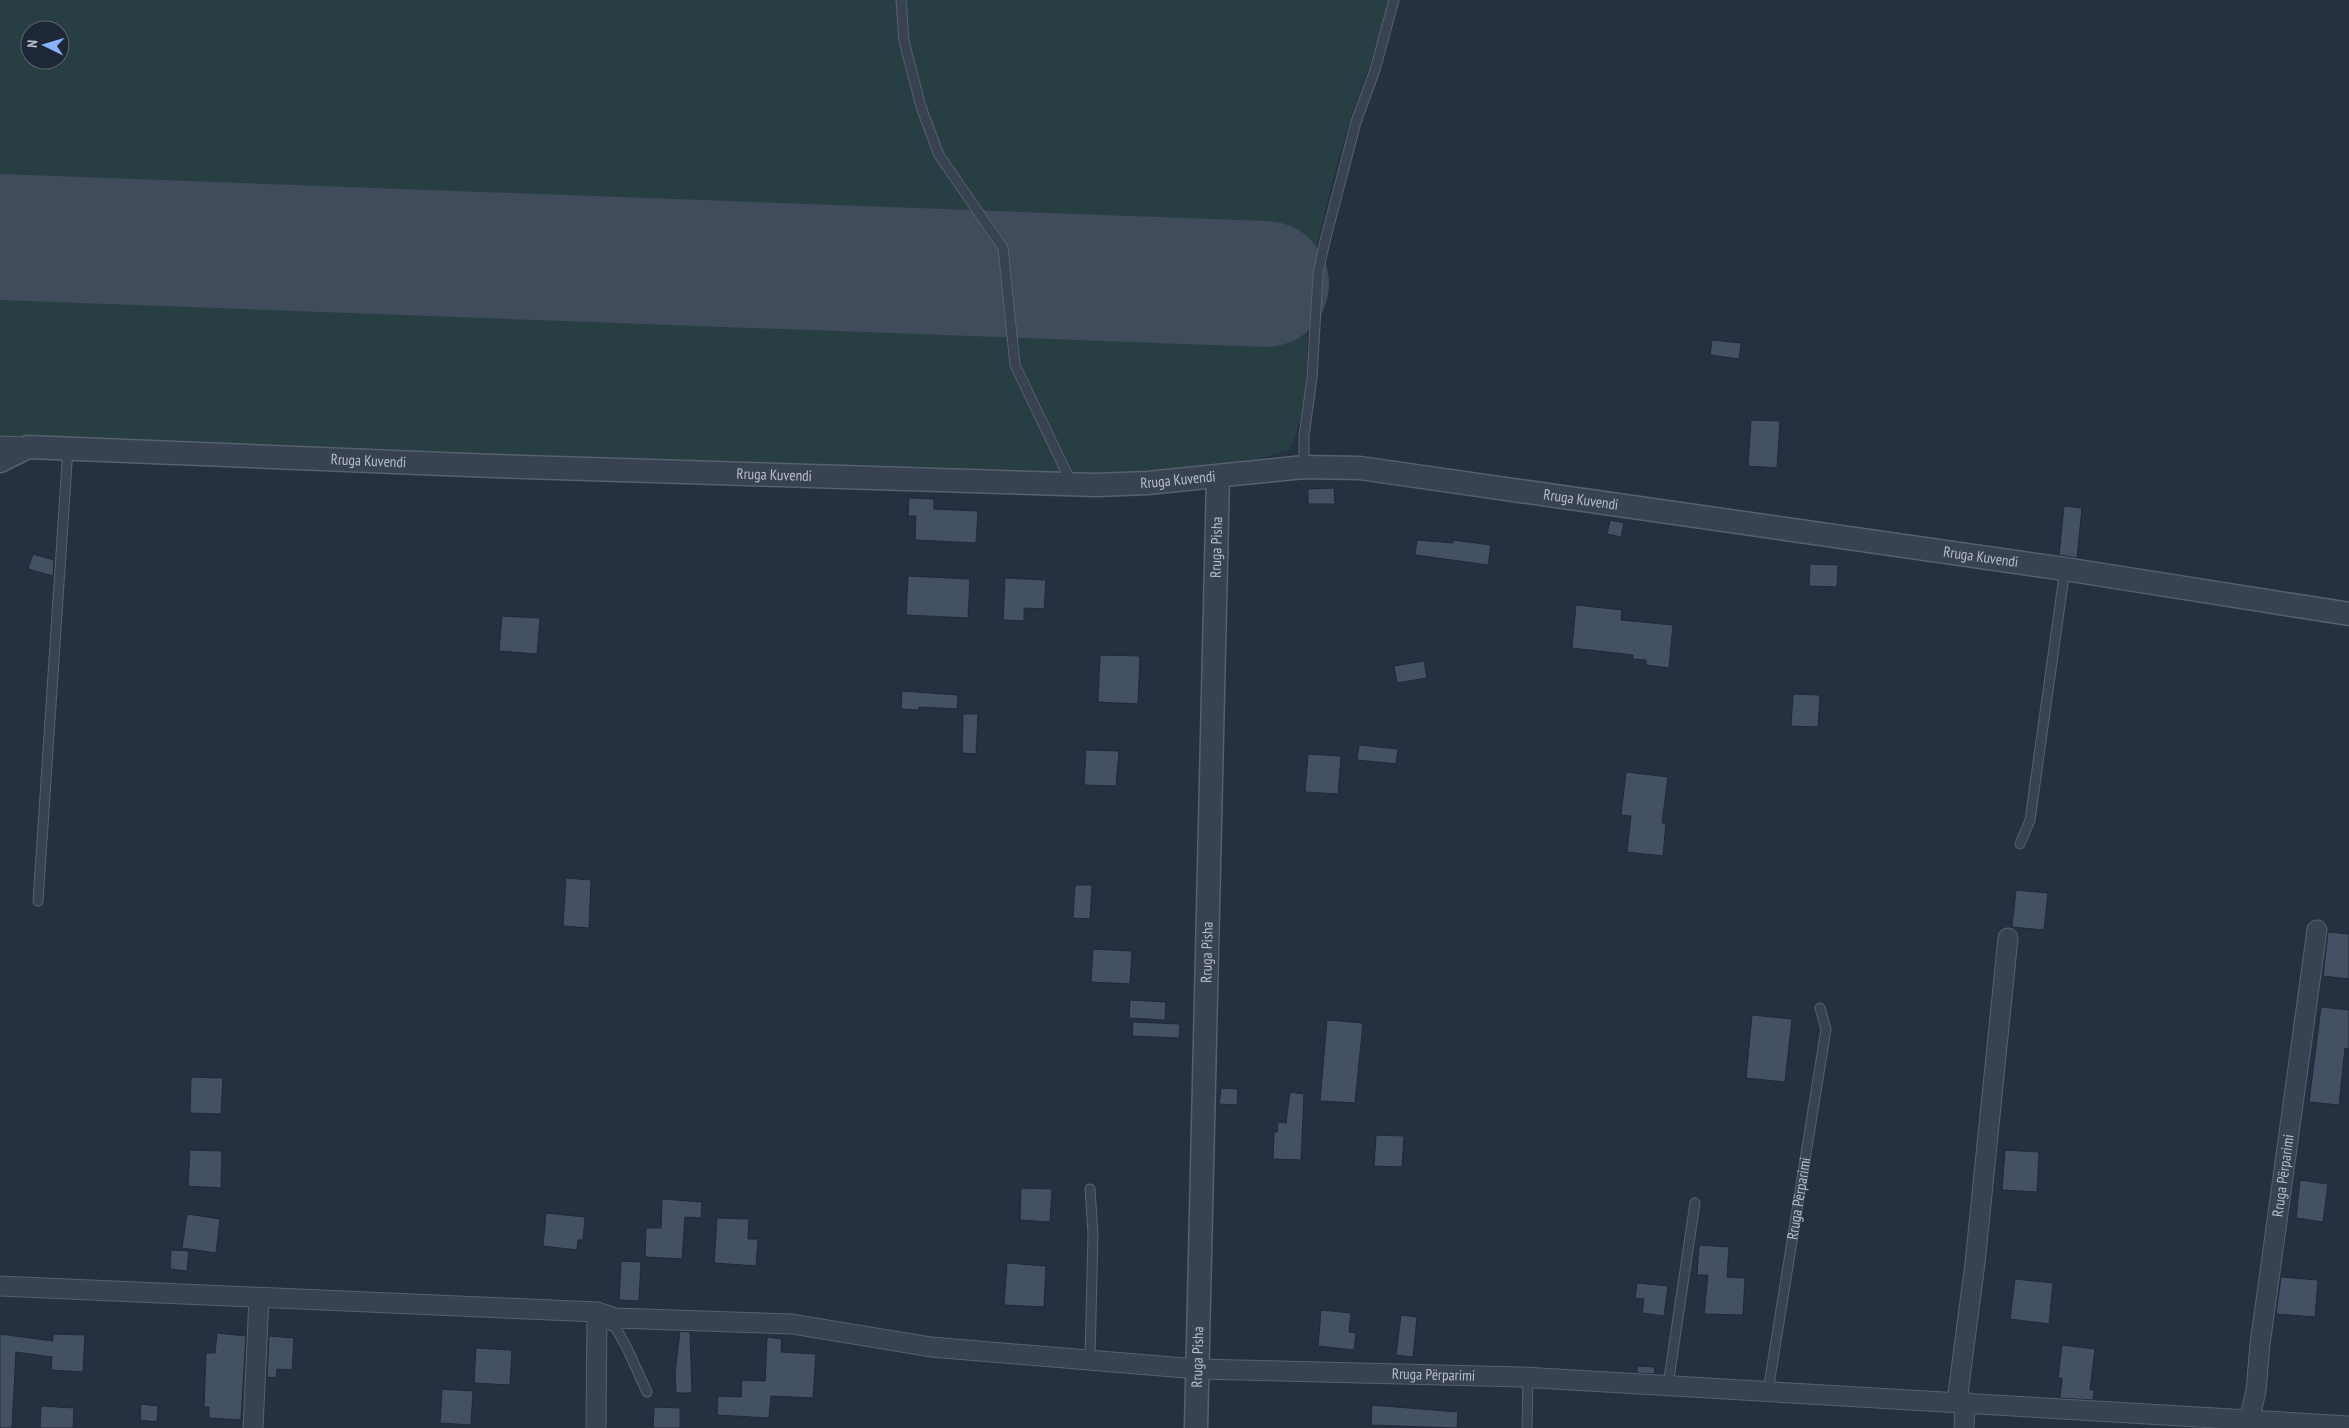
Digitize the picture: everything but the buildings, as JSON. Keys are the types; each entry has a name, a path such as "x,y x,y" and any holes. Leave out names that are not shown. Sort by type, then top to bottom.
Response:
{"street":[{"path":"0,446 28,447"},
{"name":"Rruga Kuvendi","path":"0,460 28,447 1073,485 1148,483 1218,477 1256,471 1304,468 1360,468 2066,570 2349,614"},
{"name":"Rruga Pisha","path":"1196,1428 1218,477"},
{"name":"Rruga Përparimi","path":"2249,1424 2256,1391 2260,1344 2317,930"},
{"path":"1964,1428 1961,1402 2008,938"},
{"name":"Rruga Përparimi","path":"0,1286 615,1318 792,1324 931,1347 1090,1358 1197,1368 1528,1377 1961,1402 2249,1424 2349,1426"},
{"path":"253,1428 259,1298"},
{"path":"596,1428 597,1317"}],"lane":[{"path":"901,0 904,41 920,107 939,155 1003,248 1015,365 1073,485"},
{"path":"1304,468 1304,436 1312,378 1318,274 1356,122 1376,70 1394,0"},
{"path":"38,901 68,448"},
{"path":"2020,844 2030,820 2066,570"},
{"name":"Rruga Përparimi","path":"1768,1391 1826,1029 1820,1008"},
{"path":"1090,1189 1093,1233 1090,1358"},
{"path":"1668,1385 1696,1203"},
{"path":"597,1317 615,1327 647,1392"},
{"path":"1527,1428 1528,1377"}],"green space":[{"path":"0,0 1389,0 1375,49 1347,130 1319,236 1309,293 1306,385 1303,407 1298,429 1289,450 1257,459 1140,473 965,474 0,438"}],"runway":[{"path":"0,237 1266,284"}]}
